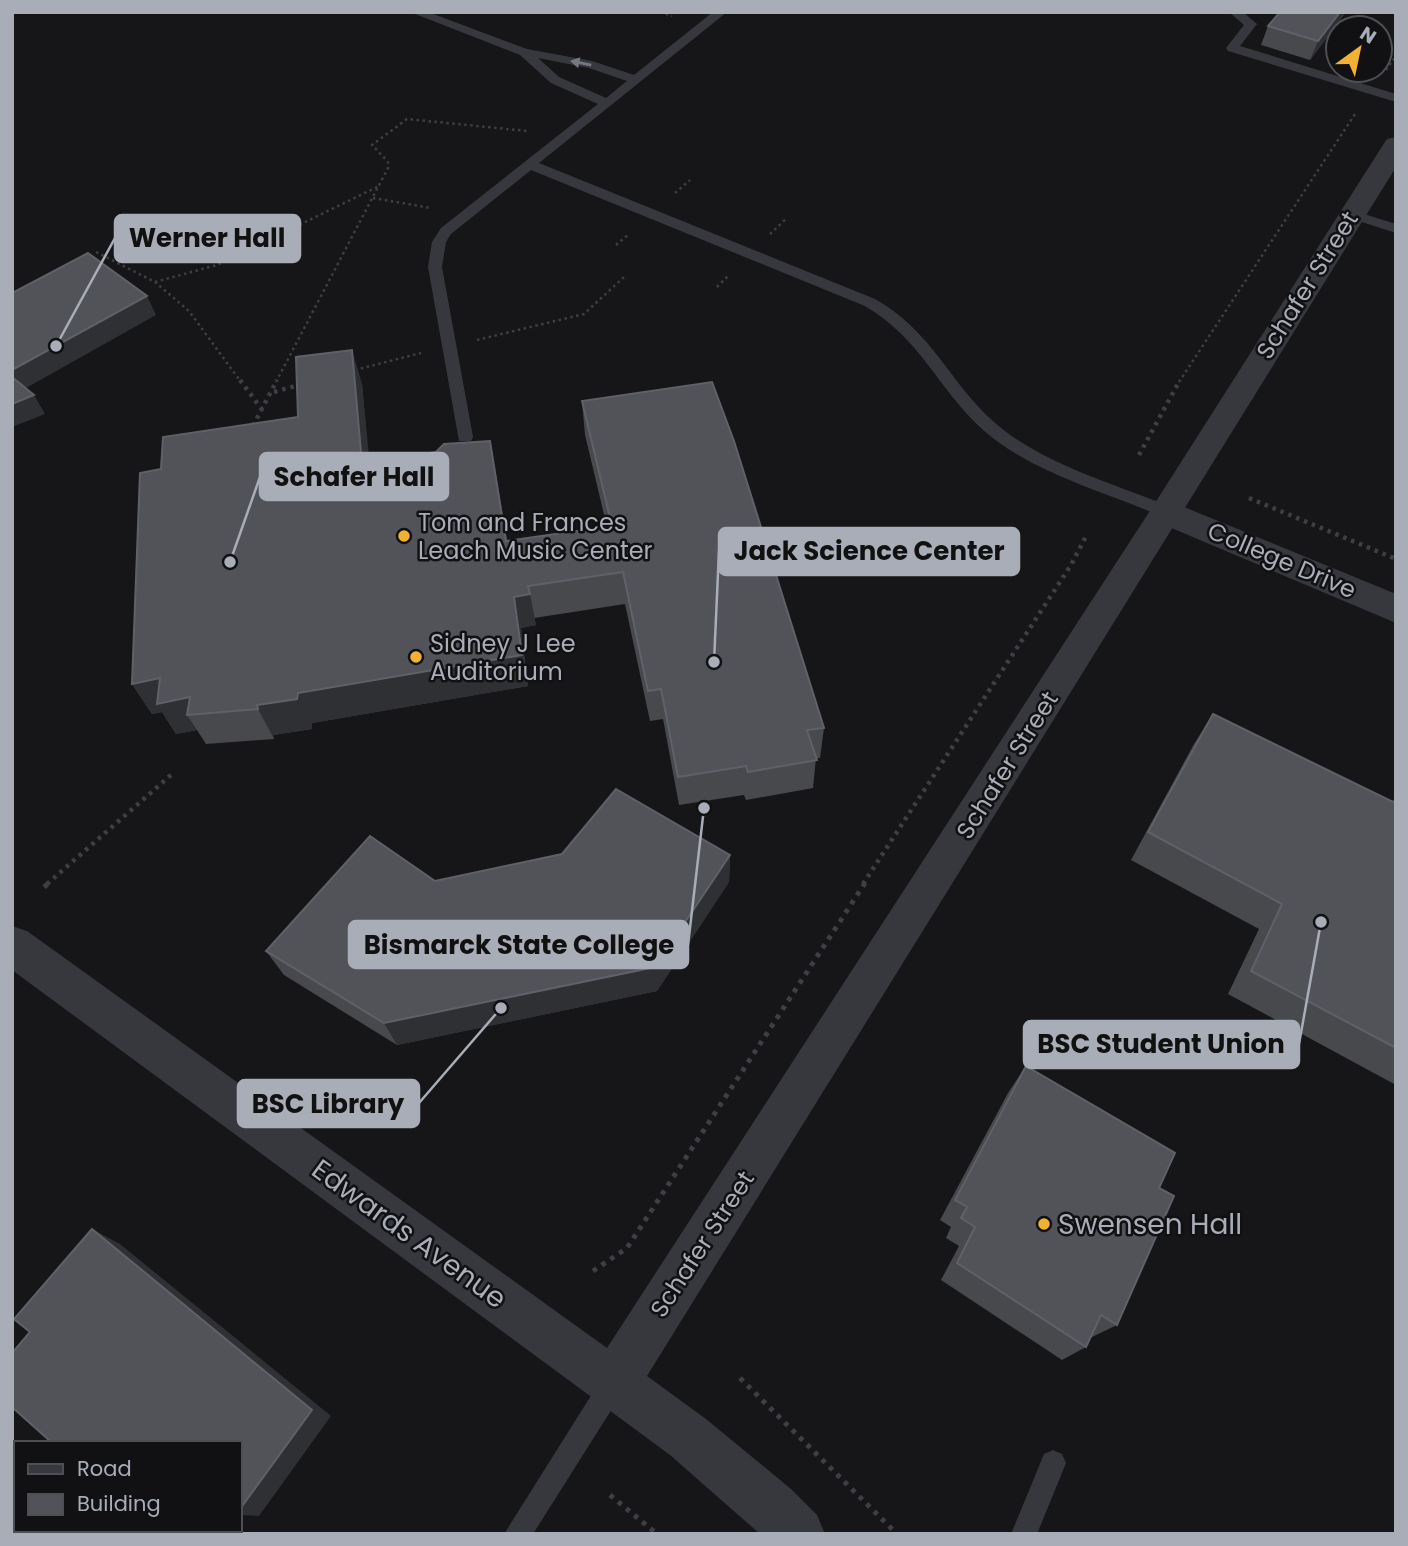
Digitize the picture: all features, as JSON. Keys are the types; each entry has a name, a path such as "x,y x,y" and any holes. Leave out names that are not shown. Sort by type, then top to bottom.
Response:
{"street":[{"name":"Schafer Street","path":"614,1384 1167,512 1396,145"},
{"name":"College Drive","path":"1167,512 1396,608"},
{"name":"Edwards Avenue","path":"12,945 614,1384 730,1471 798,1534"}],"lane":[{"path":"416,12 524,52 592,65 636,80"},
{"path":"465,437 435,267 435,255 446,231 721,12"},
{"path":"1235,12 1251,24 1233,48 1396,98"},
{"path":"524,52 555,79 607,103"},
{"path":"529,164 838,287 871,303 890,314 917,338 972,408 1009,442 1167,512"},
{"path":"1351,214 1396,229"},
{"path":"517,1534 614,1384"},
{"path":"1024,1534 1054,1463"}],"path":[{"path":"1139,455 1185,370 1396,56"},
{"path":"248,436 379,186 388,162 372,145 407,119 535,132"},
{"path":"155,282 217,265 379,186"},
{"path":"373,198 441,210"},
{"path":"762,242 787,218"},
{"path":"96,252 155,282 189,311 263,411"},
{"path":"1249,498 1396,559"},
{"path":"593,1271 627,1248 1071,565 1086,536"},
{"path":"44,887 171,775"},
{"path":"740,1378 897,1534"},
{"path":"610,1495 657,1534"}],"building":[{"path":"1280,12 1340,12 1324,14 1324,33 1318,41 1268,26"},
{"path":"88,253 147,296 12,370 12,293"},
{"path":"352,350 362,464 436,452 444,444 490,441 506,541 612,526 582,401 712,382 734,441 824,728 807,730 817,760 748,772 746,766 678,777 661,689 648,691 623,572 528,586 530,594 514,597 522,655 298,693 297,699 257,705 258,709 187,715 190,697 157,704 160,678 132,684 140,473 161,469 163,437 298,417 296,357"},
{"path":"12,377 34,395 12,404"},
{"path":"1213,714 1395,803 1396,801 1396,1048 1251,971 1282,904 1148,832"},
{"path":"616,789 730,855 655,967 384,1023 266,951 370,836 435,881 562,854"},
{"name":"Swensen Hall","path":"1026,1066 1175,1153 1159,1188 1174,1196 1117,1325 1101,1315 1086,1347 957,1263 975,1227 961,1218 967,1207 955,1200"},
{"path":"92,1229 312,1410 242,1506 242,1441 50,1441 12,1407 12,1353 30,1332 14,1319"},
{"path":"14,1485 14,1532 202,1532 12,1534"}],"place":[{"name":"Werner Hall","path":"56,346"},
{"name":"Tom and Frances Leach Music Center","path":"404,536"},
{"name":"Schafer Hall","path":"230,562"},
{"name":"Sidney J Lee Auditorium","path":"416,657"},
{"name":"Jack Science Center","path":"714,662"},
{"name":"Bismarck State College","path":"704,808"},
{"name":"BSC Student Union","path":"1321,922"},
{"name":"BSC Library","path":"501,1008"},
{"name":"Swensen Hall","path":"1044,1224"}]}
